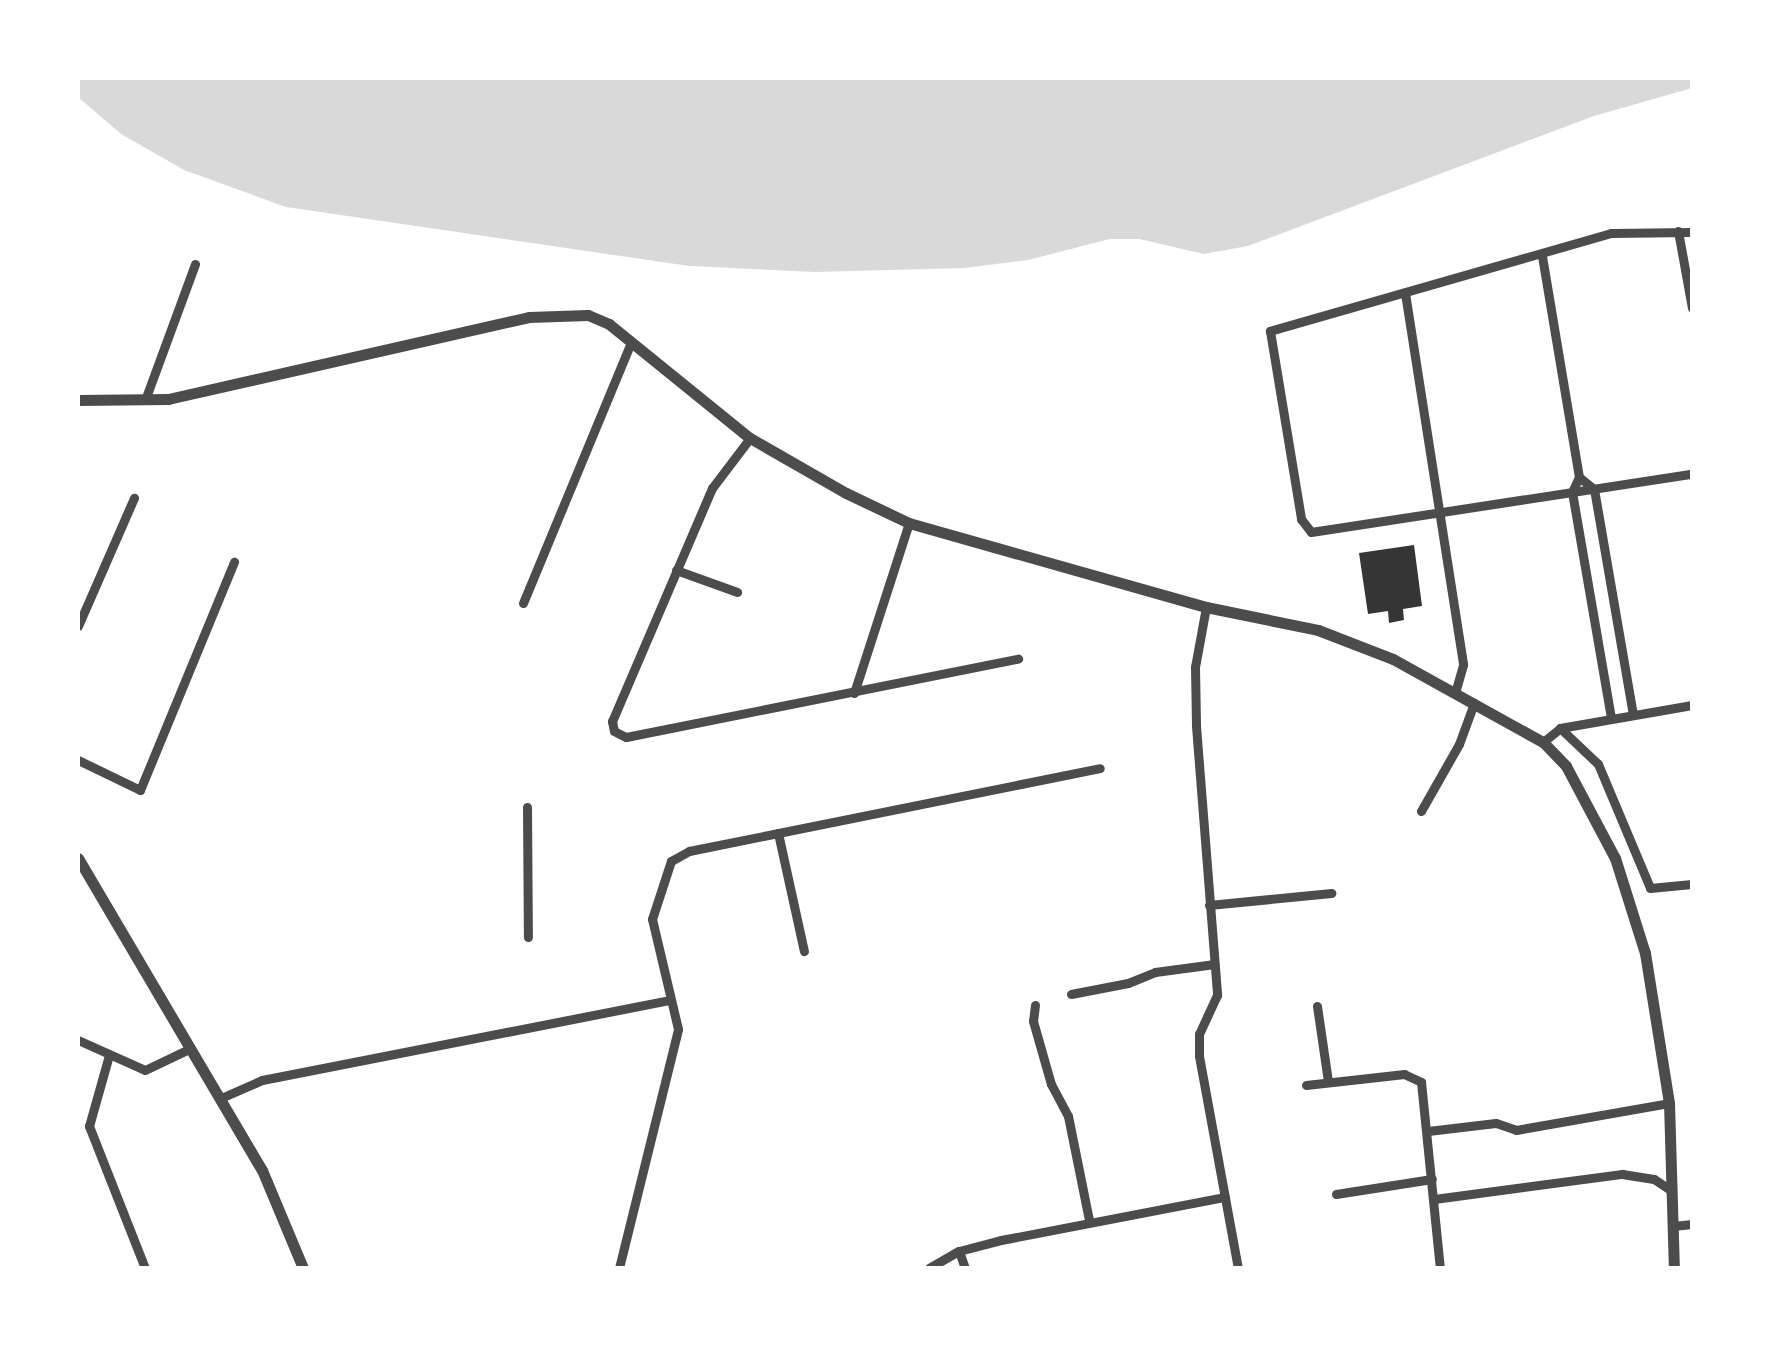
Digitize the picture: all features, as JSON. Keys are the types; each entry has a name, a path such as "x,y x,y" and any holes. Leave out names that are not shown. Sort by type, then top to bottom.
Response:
{"street":[{"path":"1678,231 1692,308"},
{"path":"1692,232 1611,233 1542,256 1270,331 1300,518 1311,532 1692,474"},
{"path":"1542,256 1578,477 1572,492 1611,718"},
{"path":"145,400 195,264"},
{"path":"1405,294 1464,665 1455,692"},
{"path":"78,400 168,399 529,317 588,315 609,324 750,438 846,493 910,523 962,542 1206,607 1318,630 1393,659 1455,692 1544,742 1566,766 1615,858 1645,953 1668,1103 1674,1268"},
{"path":"524,604 631,342"},
{"path":"750,438 712,488 612,721 614,731 626,737 1018,658"},
{"path":"1578,477 1594,489 1632,714"},
{"path":"78,626 134,498"},
{"path":"854,693 910,523"},
{"path":"78,760 140,790 234,562"},
{"path":"676,570 737,592"},
{"path":"1206,607 1195,667 1196,726 1217,995 1199,1034 1198,1056 1238,1268"},
{"path":"1420,811 1460,744 1474,704"},
{"path":"1544,742 1560,728 1692,705"},
{"path":"1560,728 1598,764 1650,888 1692,884"},
{"path":"619,1268 678,1029 652,919 672,861 689,851 1100,768"},
{"path":"527,808 528,937"},
{"path":"778,833 804,951"},
{"path":"78,858 262,1170 303,1268"},
{"path":"1209,905 1332,893"},
{"path":"1071,994 1128,983 1155,972 1214,964"},
{"path":"221,1098 262,1080 670,1000"},
{"path":"1035,1005 1033,1020 1051,1084 1068,1116 1089,1220"},
{"path":"1317,1006 1328,1081"},
{"path":"78,1040 145,1070 189,1049"},
{"path":"110,1055 89,1126 145,1268"},
{"path":"1306,1085 1404,1074 1414,1076 1423,1088 1440,1268"},
{"path":"1428,1131 1496,1123 1516,1130 1668,1103"},
{"path":"1434,1199 1622,1174 1654,1180 1672,1191"},
{"path":"1336,1194 1432,1179"},
{"path":"929,1268 959,1251 1089,1220 1225,1197"},
{"path":"1673,1226 1692,1224"},
{"path":"959,1251 966,1268"}],"shaded area":[{"path":"78,78 1692,78 1692,88 1594,116 1248,246 1204,254 1139,239 1110,239 1028,260 964,268 815,272 689,266 286,207 184,170 121,134 78,97"}],"building":[{"path":"1414,545 1422,606 1403,609 1404,620 1389,623 1388,611 1368,614 1359,553"}]}
